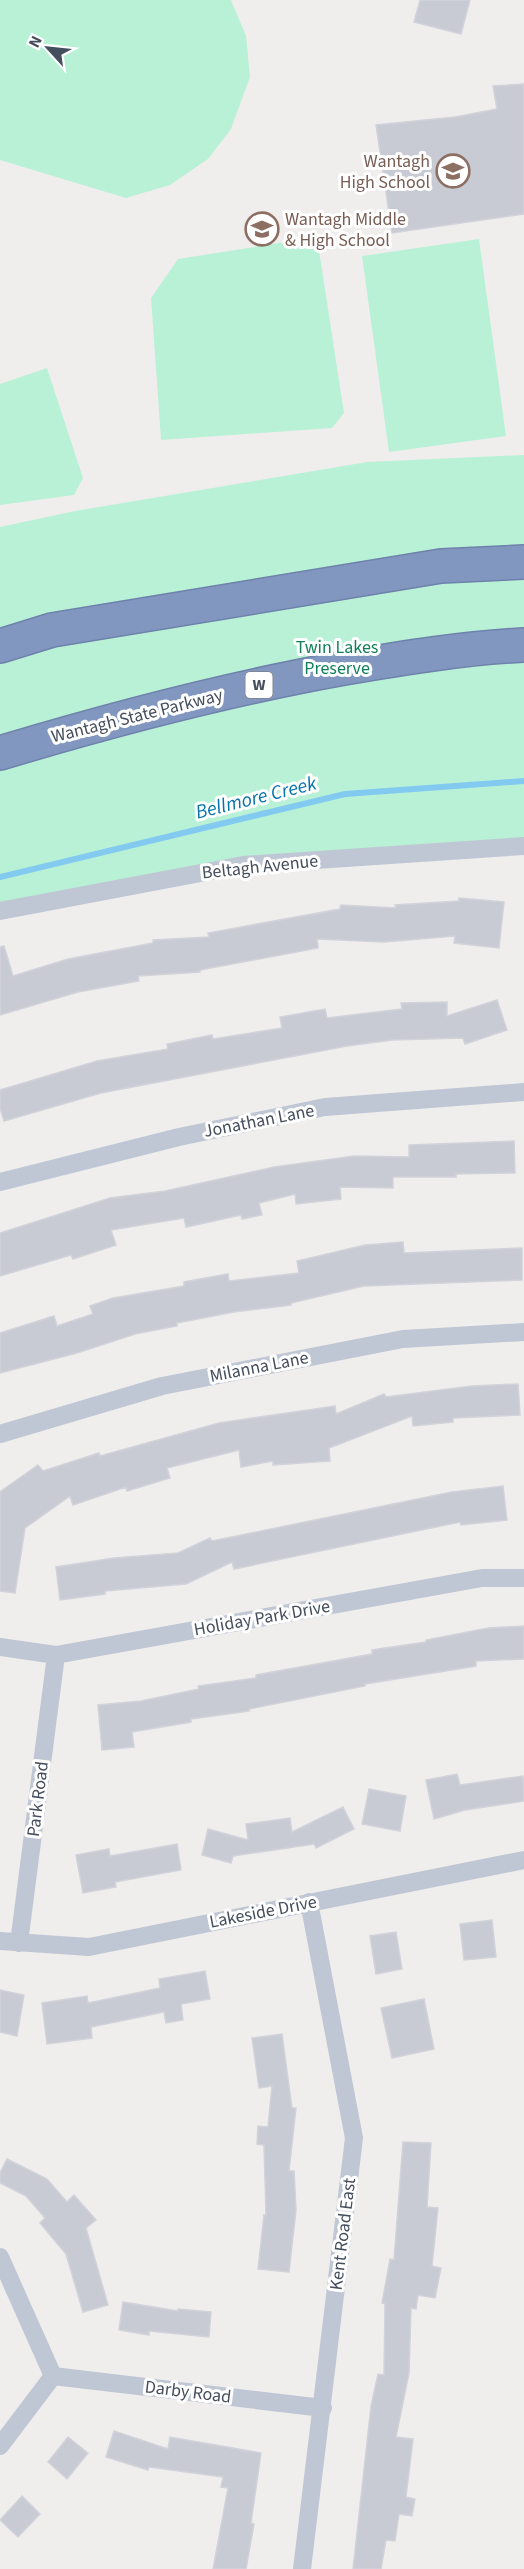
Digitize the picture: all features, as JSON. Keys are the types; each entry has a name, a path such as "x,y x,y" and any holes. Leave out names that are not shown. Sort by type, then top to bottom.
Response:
{"highway":[{"path":"0,646 52,630 441,566 524,562"},
{"name":"Wantagh State Parkway","path":"0,753 123,716 296,677 406,657 524,645"}],"street":[{"name":"Beltagh Avenue","path":"0,911 243,865 524,846"},
{"name":"Jonathan Lane","path":"0,1182 179,1137 325,1107 524,1092"},
{"name":"Milanna Lane","path":"0,1434 162,1386 404,1339 524,1332"},
{"name":"Holiday Park Drive","path":"0,1647 56,1655 482,1578 524,1578"},
{"name":"Park Road","path":"19,1943 56,1655"},
{"name":"Lakeside Drive","path":"0,1941 89,1947 524,1860"},
{"name":"Kent Road East","path":"302,2569 354,2138 309,1902"},
{"path":"0,2257 53,2376 0,2446"},
{"name":"Darby Road","path":"53,2376 323,2408"}],"green space":[{"path":"0,0 231,0 246,36 250,77 231,129 208,159 170,185 126,198 0,160"},
{"path":"317,237 344,413 332,428 161,440 151,298 178,259"},
{"path":"479,239 506,436 389,452 362,256"},
{"path":"47,368 83,478 74,495 0,505 0,384"},
{"name":"Twin Lakes Preserve","path":"524,455 524,846 243,865 0,911 0,527 75,511 367,462"}],"building":[{"path":"420,0 470,0 461,34 414,22"},
{"name":"Wantagh High School","path":"524,84 524,214 392,233 376,125 455,117 497,109 493,86"},
{"path":"459,898 504,902 499,948 454,943 455,936 384,942 317,939 318,948 200,970 200,972 138,976 139,981 78,992 0,1015 0,947 4,946 13,976 68,959 153,943 153,940 209,937 208,933 340,909 341,905 396,908 395,905 459,901"},
{"path":"497,1000 507,1030 465,1044 463,1038 392,1040 347,1046 101,1093 4,1121 0,1108 0,1090 97,1061 168,1049 167,1044 212,1035 213,1039 282,1028 280,1017 325,1009 327,1018 402,1009 401,1003 447,1002 447,1016"},
{"path":"514,1141 515,1173 456,1174 456,1177 393,1177 393,1188 340,1187 341,1199 296,1204 295,1194 259,1203 262,1215 242,1219 241,1215 186,1227 184,1218 111,1230 116,1245 73,1259 71,1255 0,1276 0,1233 110,1198 165,1191 274,1167 354,1156 409,1157 409,1145"},
{"path":"403,1242 404,1253 522,1248 522,1280 364,1286 291,1303 291,1305 234,1312 177,1323 177,1326 135,1334 77,1353 0,1373 0,1333 54,1316 57,1326 93,1314 90,1306 113,1298 184,1286 184,1282 228,1274 229,1281 299,1273 297,1261 365,1245"},
{"path":"518,1384 520,1415 453,1418 453,1422 413,1426 412,1416 329,1448 330,1461 273,1465 273,1461 241,1467 239,1450 167,1468 170,1478 127,1491 126,1487 73,1505 70,1496 25,1528 15,1593 0,1591 0,1492 38,1465 43,1471 99,1453 100,1456 219,1423 335,1406 336,1414 384,1394 386,1397 472,1386"},
{"path":"503,1486 507,1520 461,1525 460,1522 234,1569 232,1562 186,1584 105,1591 105,1594 60,1600 56,1567 114,1558 178,1553 210,1538 212,1541 452,1492"},
{"path":"524,1626 524,1659 476,1661 476,1666 365,1684 365,1686 249,1709 249,1711 191,1719 191,1722 132,1732 134,1747 102,1750 98,1705 141,1701 199,1689 198,1686 256,1678 256,1675 372,1654 372,1650 426,1642 426,1640 488,1628"},
{"path":"457,1774 460,1785 523,1776 524,1801 465,1810 434,1819 426,1780"},
{"path":"369,1789 406,1796 400,1831 362,1824"},
{"path":"343,1807 354,1829 316,1848 314,1844 233,1856 231,1863 202,1855 208,1829 248,1840 246,1824 290,1818 292,1832"},
{"path":"177,1844 181,1870 115,1882 116,1887 83,1893 76,1855 109,1849 110,1856"},
{"path":"492,1920 496,1957 464,1960 460,1924"},
{"path":"396,1932 402,1969 376,1974 370,1936"},
{"path":"205,1971 210,1999 181,2004 183,2020 166,2023 164,2012 91,2027 92,2038 47,2044 42,2003 87,1996 88,2003 160,1988 159,1979"},
{"path":"0,1990 24,1995 17,2036 0,2032"},
{"path":"424,1999 434,2049 392,2058 381,2008"},
{"path":"282,2034 292,2108 296,2108 289,2171 294,2171 296,2210 289,2272 258,2269 264,2215 266,2215 264,2145 257,2144 258,2126 268,2127 272,2086 259,2088 252,2038"},
{"path":"403,2142 431,2143 427,2207 438,2208 432,2266 441,2268 435,2298 418,2295 416,2309 411,2308 409,2373 396,2437 413,2439 406,2497 415,2499 412,2516 399,2514 395,2541 386,2540 381,2569 353,2569 371,2406 378,2374 384,2375 385,2304 382,2303 390,2259 394,2260"},
{"path":"7,2159 47,2179 67,2202 74,2195 96,2220 86,2228 108,2305 83,2312 66,2254 40,2223 45,2218 26,2196 0,2183 0,2173"},
{"path":"123,2302 178,2311 178,2309 211,2312 209,2337 149,2331 149,2335 119,2330"},
{"path":"114,2431 168,2449 170,2437 261,2453 251,2523 254,2524 246,2569 213,2569 228,2488 221,2487 223,2477 149,2467 148,2470 106,2457"},
{"path":"68,2437 88,2453 67,2479 48,2462"},
{"path":"22,2496 40,2514 18,2537 0,2520"}],"waterway":[{"name":"Bellmore Creek","path":"0,877 345,794 524,781"}],"place":[{"name":"Wantagh High School","path":"453,171"},
{"name":"Wantagh Middle & High School","path":"262,229"}]}
